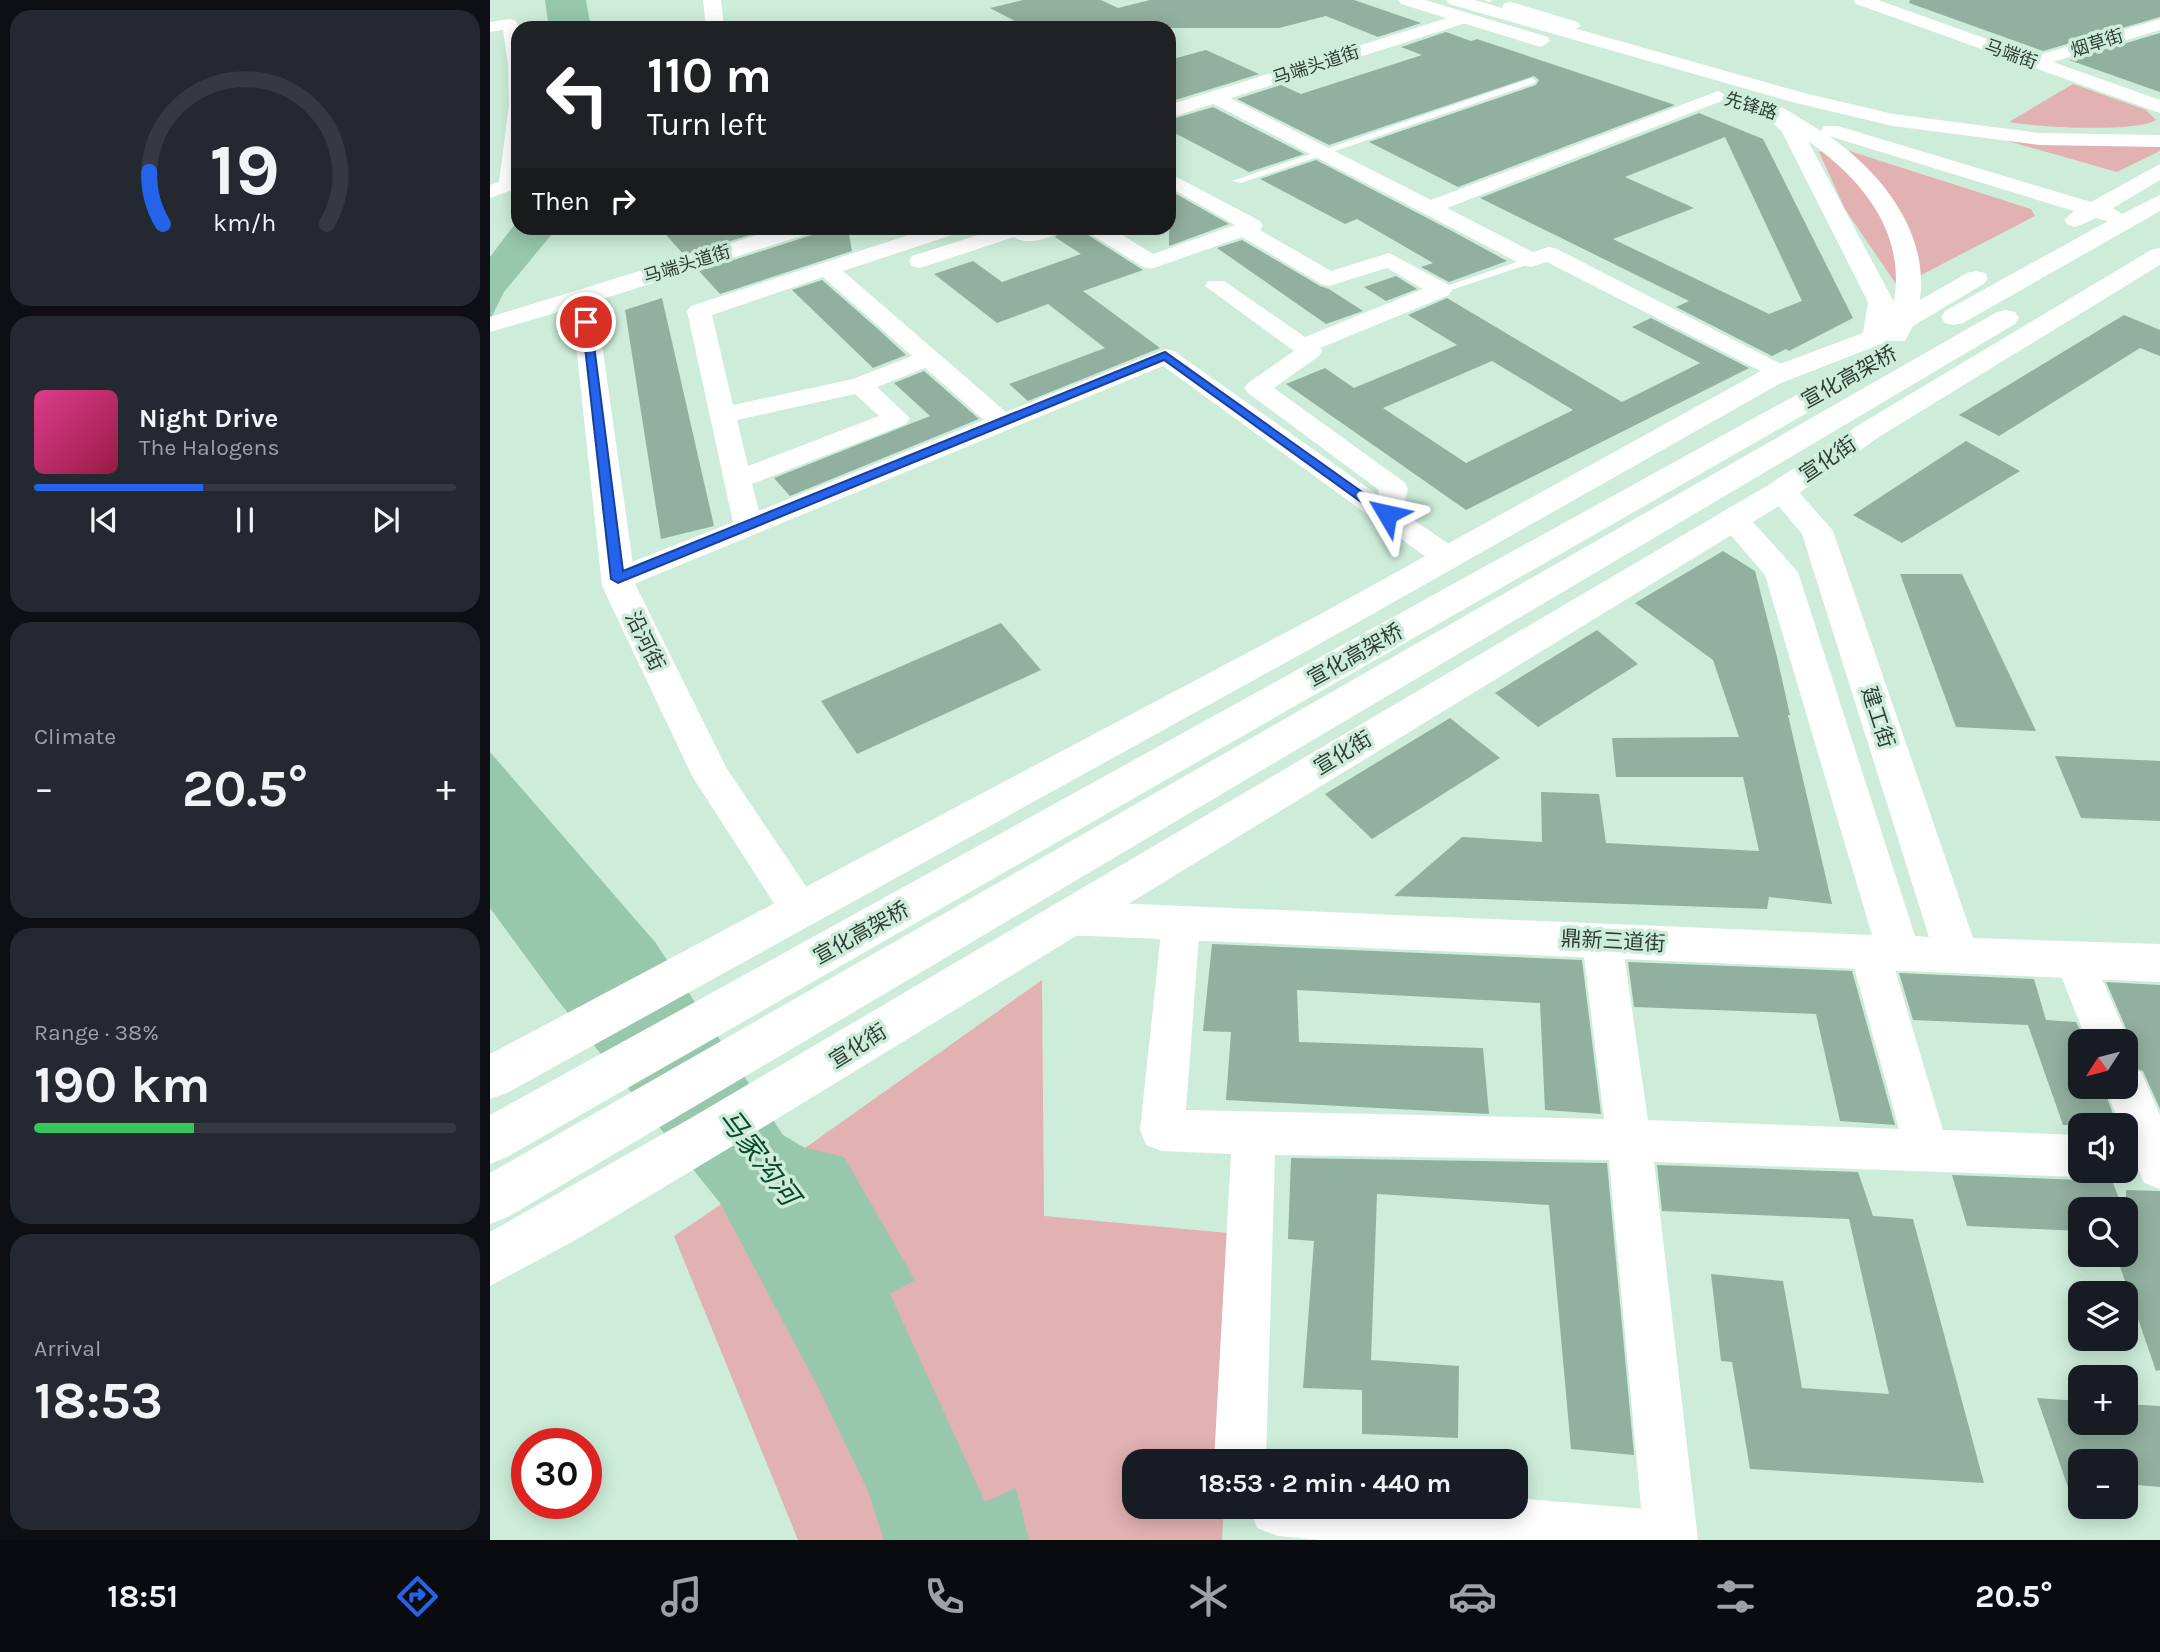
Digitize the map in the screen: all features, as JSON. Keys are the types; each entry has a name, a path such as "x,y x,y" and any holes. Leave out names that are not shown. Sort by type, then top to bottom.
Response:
{"main road":[{"path":"712,0 714,21"},
{"name":"先锋路","path":"1408,0 1459,9 1541,41 2096,209 2160,232"},
{"name":"先锋路","path":"1488,0 1580,32 2007,155"},
{"name":"马端街","path":"1862,0 2160,107"},
{"path":"1459,9 1580,32 1799,98 1893,120 2039,139 2160,141"},
{"name":"马端头道街","path":"1176,110 1216,98 1459,9"},
{"name":"烟草街","path":"2034,62 2160,24"},
{"path":"1580,32 1755,102 1819,139 1849,163 1875,190 1893,215 1909,270 1908,299 1898,331 1824,421"},
{"path":"1761,109 1791,129 1881,302 1875,356"},
{"path":"2061,229 2160,171"},
{"path":"2099,182 2160,202"},
{"name":"宣化高架桥","path":"490,1140 2160,202"},
{"name":"宣化高架桥","path":"490,1200 1824,421 2160,232"},
{"name":"马端头道街","path":"491,326 781,235"},
{"path":"490,1078 1448,558 1775,375 1875,356 2038,242"},
{"name":"宣化街","path":"490,1260 616,1191 813,1074 1066,918 1781,491 1872,429 2160,255"},
{"path":"2130,273 2160,270"},
{"name":"沿河街","path":"583,297 618,586 711,776 801,909"},
{"name":"建工街","path":"1781,491 1817,531 1956,955"},
{"path":"1733,519 1781,572 1885,954"},
{"name":"鼎新三道街","path":"1066,918 1885,954 2160,963"},
{"path":"1366,1519 1461,1532 1657,1540"}],"street":[{"path":"490,27 510,24 511,28"},
{"path":"1429,208 1718,96"},
{"path":"1216,98 1531,260 1549,254 1775,375"},
{"path":"490,192 509,186 511,172"},
{"path":"1108,235 1151,262 1252,226 1176,187"},
{"path":"1244,229 1329,279 1389,260 1441,290"},
{"path":"748,526 699,311 929,235"},
{"path":"904,266 995,235"},
{"path":"827,269 1002,422"},
{"path":"1216,286 1310,351 1257,388 1394,488 1387,514"},
{"path":"1303,346 1441,290"},
{"path":"618,579 1165,356 1448,558"},
{"path":"722,415 860,384 928,358"},
{"path":"737,480 897,418 860,384"},
{"path":"1181,923 1162,1130 1629,1140 2068,1156"},
{"path":"1602,940 1629,1140 1671,1540"},
{"path":"1885,954 1927,1151"},
{"path":"2075,961 2103,1029"},
{"path":"2130,1099 2148,1162"},
{"path":"1241,1449 1254,1134"}],"lane":[{"path":"1237,181 1532,81"},
{"path":"1441,290 1531,260"}],"shaded area":[{"path":"2073,84 2146,110 2156,120 2145,124 2107,128 2009,122"},
{"path":"1994,137 2160,144 2160,151 2117,172"},
{"path":"1840,148 2031,209 2035,216 1898,287 1845,209 1819,152"},
{"path":"1042,980 1044,1216 1239,1234 1228,1449 1122,1449 1122,1519 1223,1519 1222,1540 798,1540 674,1236 805,1148"}],"water":[{"path":"545,0 586,0 590,21 548,21"},
{"path":"511,229 511,235 551,235 504,292 490,320 490,257"},
{"name":"马家沟河","path":"490,752 655,942 783,1135 805,1148 844,1157 915,1280 890,1294 985,1502 1016,1488 1029,1540 884,1540 868,1491 819,1389 720,1203 556,998 490,908"}],"building":[{"path":"1023,0 1101,0 1118,8 1150,0 1354,0 1421,23 1378,37 1326,16 1279,28 1176,28 1176,21 1015,21 990,8"},
{"path":"1910,0 2160,0 2160,17 2043,51 1909,3"},
{"path":"1446,32 1471,41 1477,39 1675,105 1458,187 1369,142 1536,85 1539,80 1534,76 1329,145 1237,99 1281,85 1301,94 1422,55 1401,47"},
{"path":"2160,33 2160,92 2069,60"},
{"path":"1206,50 1259,74 1176,100 1176,58"},
{"path":"1213,107 1304,154 1249,172 1176,134 1176,118"},
{"path":"1699,113 1763,139 1853,318 1789,351 1786,349 1772,356 1676,307 1689,301 1480,198","holes":["1725,137 1802,301 1769,314 1613,239 1694,208 1625,177"]},
{"path":"1316,160 1507,261 1449,282 1421,267 1433,263 1357,219 1345,224 1260,179"},
{"path":"1176,194 1229,224 1169,246 1169,235 1176,235"},
{"path":"666,235 750,235 684,255"},
{"path":"812,235 849,235 852,251 720,294 699,271"},
{"path":"1088,235 1143,270 1083,291 1160,348 1028,401 1009,384 1105,348 1048,304 997,323 934,274 973,261 1002,282 1081,254 1055,237"},
{"path":"1242,240 1363,311 1326,324 1217,248"},
{"path":"1396,276 1417,289 1386,301 1364,287"},
{"path":"822,280 906,355 873,368 792,290"},
{"path":"662,298 714,526 661,539 625,310"},
{"path":"1447,298 1622,402 1700,363 1632,327 1651,318 1749,368 1466,510 1286,384 1325,368 1354,388 1457,345 1408,315","holes":["1492,361 1573,410 1466,463 1383,408"]},
{"path":"2124,315 2160,330 2160,356 2140,348 1999,436 1959,415"},
{"path":"924,371 979,419 790,496 774,478 930,416 894,383"},
{"path":"1966,441 2020,471 1902,543 1853,515"},
{"path":"1723,551 1755,571 1832,904 1769,897 1767,909 1394,896 1462,837 1542,842 1541,792 1599,794 1606,843 1759,851 1743,777 1616,777 1612,738 1739,737 1713,660 1635,603"},
{"path":"1900,574 1962,574 2036,731 1956,727"},
{"path":"1001,623 1041,670 857,754 821,701"},
{"path":"1597,630 1638,664 1538,727 1495,693"},
{"path":"1450,718 1500,758 1372,839 1325,794"},
{"path":"2055,756 2160,761 2160,821 2081,818"},
{"path":"1212,944 1582,960 1601,1114 1545,1110 1540,1003 1297,990 1299,1042 1483,1048 1489,1114 1226,1100 1231,1032 1203,1031"},
{"path":"1628,962 1852,971 1895,1125 1840,1121 1816,1014 1634,1007"},
{"path":"1899,973 2034,979 2046,1020 2076,1022 2080,1029 2068,1029 2068,1099 2107,1099 2113,1113 2068,1113 2068,1125 2063,1125 2028,1025 1913,1020"},
{"path":"2106,982 2160,985 2160,1109 2143,1071 2138,1069 2138,1029 2126,1029"},
{"path":"1291,1158 1607,1163 1634,1455 1571,1449 1549,1205 1377,1194 1371,1360 1459,1366 1458,1438 1362,1434 1362,1390 1303,1388 1314,1241 1288,1239"},
{"path":"1657,1165 1858,1172 1873,1216 1913,1219 1984,1483 1750,1469 1732,1362 1721,1361 1711,1274 1783,1281 1802,1388 1889,1394 1849,1219 1662,1211"},
{"path":"1952,1175 2068,1179 2068,1183 2113,1183 2118,1197 2068,1197 2068,1230 1967,1226"},
{"path":"2126,1190 2160,1191 2160,1370 2156,1371 2138,1319 2138,1281 2125,1281 2120,1267 2138,1267 2138,1197 2126,1197"},
{"path":"2037,1398 2068,1400 2068,1435 2138,1435 2138,1405 2160,1406 2160,1487 2138,1485 2138,1449 2068,1449 2068,1487"}],"route":[{"path":"586,322 618,579 1165,356 1387,514"}]}
